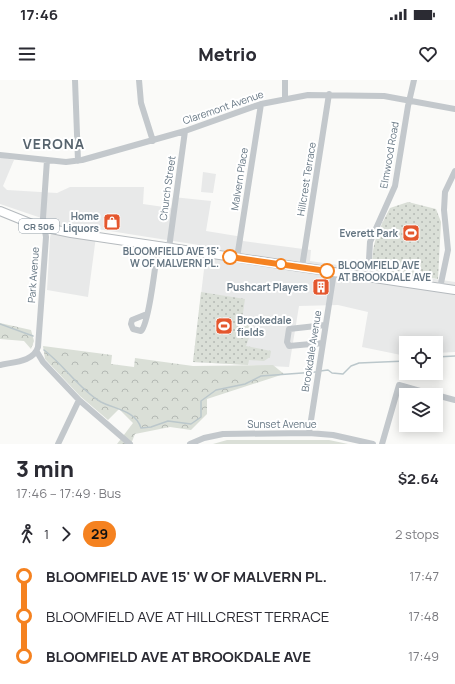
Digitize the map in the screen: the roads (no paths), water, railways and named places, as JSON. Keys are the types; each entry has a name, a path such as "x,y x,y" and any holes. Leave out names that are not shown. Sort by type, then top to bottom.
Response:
{"main road":[{"name":"CR 506","path":"0,211 44,228 455,290"}],"street":[{"path":"75,80 78,161"},
{"path":"139,80 141,103 153,140"},
{"path":"285,80 285,99"},
{"name":"Elmwood Road","path":"368,277 370,242 395,186 409,100 414,80"},
{"name":"Claremont Avenue","path":"0,155 47,160 78,161 185,131 261,104 285,99 329,94 384,96 455,110"},
{"name":"Hillcrest Terrace","path":"302,267 329,94"},
{"name":"Malvern Place","path":"237,258 261,104"},
{"name":"Church Street","path":"169,248 185,131"},
{"name":"Park Avenue","path":"37,352 45,243 43,218 47,160"},
{"path":"440,288 448,250 444,210 445,192 455,171"},
{"path":"147,314 158,246"},
{"name":"Brookdale Avenue","path":"308,433 334,272"},
{"path":"322,343 289,346 287,342 288,329 325,325"},
{"path":"0,365 20,361 37,352 43,362 79,400 130,444"},
{"path":"382,444 399,385 410,388"},
{"path":"443,397 455,400"},
{"path":"58,444 79,400"},
{"name":"Sunset Avenue","path":"190,444 212,436 223,434 308,433 333,435 374,444"}],"waterway":[{"path":"0,324 33,336"},
{"path":"44,350 93,397 101,402 130,414 135,418 141,428 151,427 168,421 191,424 201,417 201,401 216,390 245,384 261,376 316,372"},
{"path":"443,357 455,356"},
{"path":"320,371 328,370 332,373 343,374 351,366 359,363 399,361"}],"place":[{"name":"Home Liquors","path":"112,222"},
{"name":"Everett Park","path":"411,233"},
{"name":"BLOOMFIELD AVE 15' W OF MALVERN PL.","path":"230,257"},
{"name":"BLOOMFIELD AVE AT BROOKDALE AVE","path":"327,271"},
{"name":"Pushcart Players","path":"321,287"},
{"name":"Brookedale fields","path":"224,326"}],"district":[{"name":"VERONA","path":"54,143"}]}
